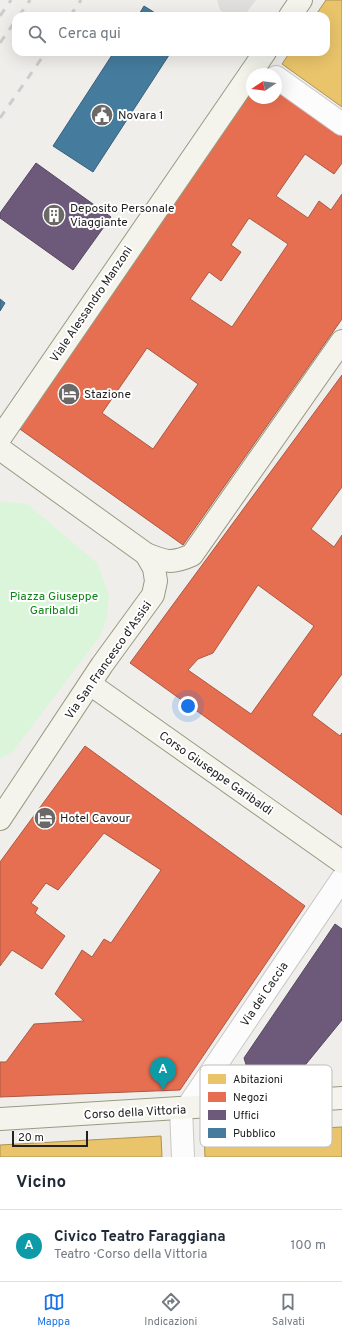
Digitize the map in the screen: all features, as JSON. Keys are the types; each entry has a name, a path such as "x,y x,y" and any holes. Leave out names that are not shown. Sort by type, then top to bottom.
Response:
{"main road":[{"path":"293,12 301,0"},
{"name":"Viale Alessandro Manzoni","path":"0,438 264,63"},
{"path":"0,449 146,554 165,562 183,559 192,555 342,341"},
{"name":"Via San Francesco d'Assisi","path":"0,819 10,790 90,684 152,595 156,580 154,568 146,554"},
{"name":"Corso Giuseppe Garibaldi","path":"90,684 342,862"},
{"name":"Corso della Vittoria","path":"332,1099 342,1098"},
{"name":"Corso della Vittoria","path":"0,1119 200,1108"}],"street":[{"path":"282,82 342,124"},
{"name":"Via dei Caccia","path":"213,1065 342,879"},
{"name":"Via dei Caccia","path":"183,1109 200,1084"},
{"path":"183,1109 183,1157"}],"green space":[{"name":"Piazza Giuseppe Garibaldi","path":"0,501 27,504 98,564 109,596 107,617 100,636 13,751 0,759"}],"shaded area":[{"path":"217,0 256,0 247,12 223,12 220,10"}],"building: Abitazioni":[{"path":"326,0 342,0 342,107 282,64 287,56 330,56 330,12 318,12"},
{"path":"342,1127 342,1157 205,1157 205,1147 332,1147 332,1128"},
{"path":"161,1136 162,1157 0,1157 0,1145"}],"building: Negozi":[{"path":"282,89 342,132 342,163 334,174 305,154 276,196 308,218 319,201 331,210 342,194 342,319 183,545 17,427 246,99 246,104 282,104","holes":["249,218 288,244 232,327 190,299 209,272 221,281 241,252 231,245","147,348 198,384 153,449 102,413"]},
{"path":"342,375 342,487 311,529 334,547 342,535 342,674 312,715 340,736 342,733 342,815 130,663","holes":["258,585 314,626 251,714 188,670 198,659 213,653"]},
{"path":"85,746 305,906 180,1090 0,1097 0,1062 6,1062 34,1024 84,1021 55,994 82,950 92,957 104,939 111,943 161,870 104,833 58,890 46,883 31,903 38,908 35,913 65,936 42,969 12,950 0,966 0,862"}],"building: Uffici":[{"name":"Deposito Personale Viaggiante","path":"36,163 111,217 73,270 0,218 0,213"},
{"path":"335,924 342,929 342,1020 305,1065 246,1065 244,1058"}],"building: Pubblico":[{"path":"144,6 154,12 140,12"},
{"name":"Novara 1","path":"111,56 168,56 93,172 53,146"},
{"path":"0,299 5,303 0,311"}],"railway":[{"path":"0,16 11,0"},
{"path":"22,12 30,0"},
{"path":"73,12 81,0"},
{"path":"0,43 12,26"},
{"path":"0,118 43,56"}],"place":[{"name":"Novara 1","path":"102,115"},
{"name":"Deposito Personale Viaggiante","path":"54,215"},
{"name":"Stazione","path":"69,394"},
{"name":"Hotel Cavour","path":"45,818"},
{"name":"Civico Teatro Faraggiana","path":"163,1090"}]}
